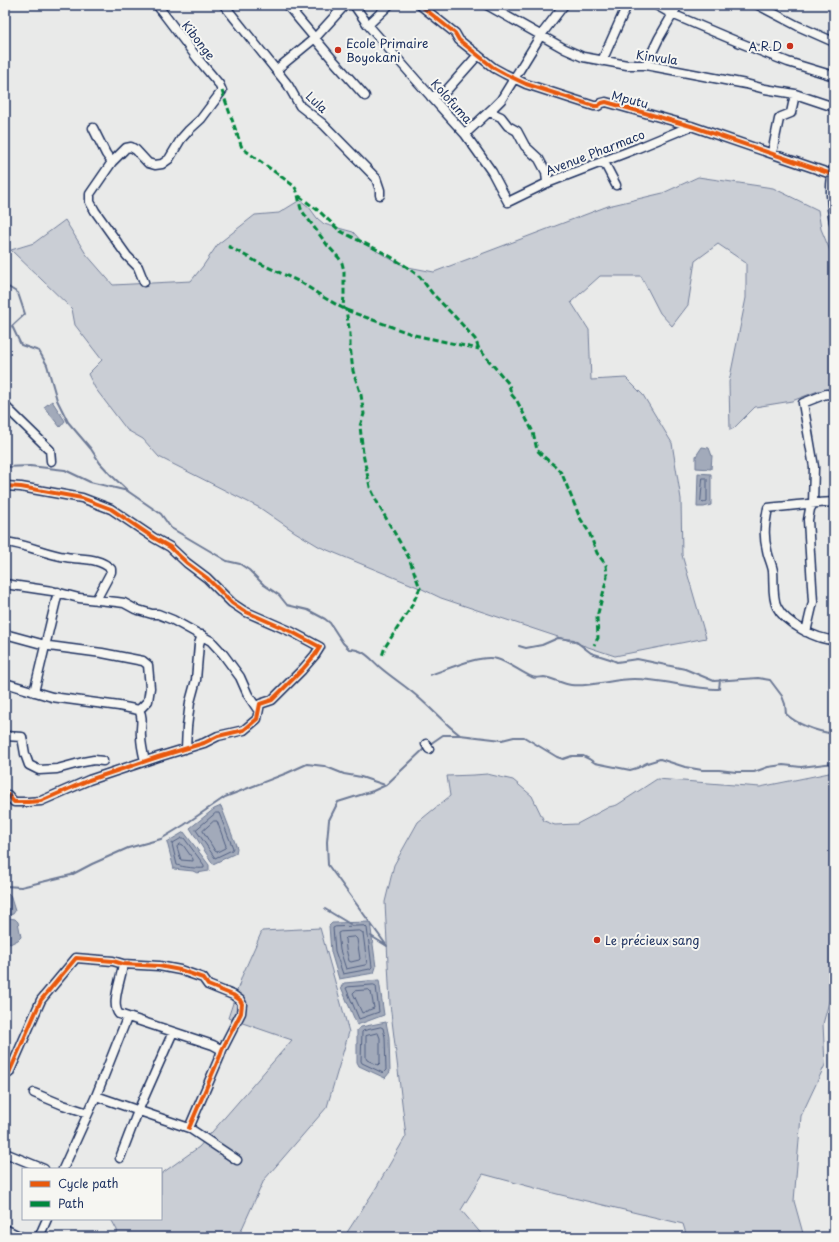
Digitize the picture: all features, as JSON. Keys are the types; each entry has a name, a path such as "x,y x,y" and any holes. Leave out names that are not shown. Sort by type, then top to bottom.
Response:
{"street":[{"name":"Kibonge","path":"112,162 126,148 131,147 136,150 148,163 155,165 162,164 169,159 181,139 201,119 222,91 219,84 193,53 157,5"},
{"name":"Lula","path":"224,5 288,85 300,106 323,124 376,178 380,195"},
{"path":"287,5 365,96"},
{"path":"276,70 315,38 345,5"},
{"name":"Kolofuma","path":"354,5 368,25 465,134 492,172 508,202"},
{"path":"368,25 389,5"},
{"name":"Mputu","path":"420,5 455,33 459,40 494,68 533,86 594,106 598,106 606,102 691,126 833,173"},
{"name":"Kinvula","path":"487,5 565,49 577,54 602,61 627,65 646,65 796,94 834,107"},
{"path":"465,134 501,100 542,35 564,5"},
{"path":"602,61 627,5"},
{"path":"656,5 672,14 788,62 834,76"},
{"path":"646,65 659,38 678,5"},
{"path":"758,5 798,26 834,42"},
{"path":"432,97 446,91 478,55"},
{"path":"772,153 779,119 791,113 796,94"},
{"path":"490,112 501,117 508,126 517,131 525,146 539,159 546,172 548,183"},
{"name":"Avenue Pharmaco","path":"508,202 548,183 604,162 691,126"},
{"path":"93,128 106,154 112,162 90,194 90,202 127,256 138,267 144,282"},
{"path":"604,162 616,185"},
{"path":"833,173 832,206 834,222"},
{"path":"806,632 813,602 808,520 810,509 813,504 814,467 803,403 826,394 834,395"},
{"path":"5,406 50,450 51,461"},
{"path":"5,486 22,487 90,500 111,509 170,547 187,563 207,578 232,603 244,611 292,632 320,647 302,670 272,700 260,704 257,718 244,730 218,736 204,743 90,780 40,801 14,802 8,795 5,795"},
{"path":"834,502 768,508 764,527 767,551 773,570 777,607 788,620 806,632 828,640 834,640"},
{"path":"5,542 31,547 66,557 92,559 106,565 111,569 111,572 96,600"},
{"path":"5,584 58,592 96,600 116,602 152,614 158,614 173,620 211,641 232,665 258,710"},
{"path":"34,692 58,592"},
{"path":"5,634 45,645 102,653 143,661 148,665 150,688 148,701 139,710"},
{"path":"186,748 190,702 196,680 199,644 202,635"},
{"path":"5,683 52,697 139,710"},
{"path":"139,710 141,714 140,735 145,761"},
{"path":"5,736 22,737 25,754 29,765 39,770 58,769 94,760 103,761"},
{"path":"9,1073 41,1000 76,958 113,961 123,964 159,966 180,970 203,978 208,985 233,995 240,1000 242,1004 241,1013 222,1050 189,1128"},
{"path":"123,964 118,989 116,1009 118,1014 222,1050"},
{"path":"63,1168 96,1096 127,1018"},
{"path":"120,1158 138,1111 173,1032"},
{"path":"34,1093 88,1113"},
{"path":"96,1096 189,1128 237,1160"},
{"path":"5,1152 42,1168"},
{"path":"39,1237 47,1220"},
{"path":"5,1229 22,1237"}],"shaded area":[{"path":"698,177 773,188 818,210 821,229 831,253 834,284 834,388 818,391 792,401 755,407 734,428 730,430 729,382 746,298 746,263 718,244 695,261 688,305 672,326 660,313 641,276 600,276 571,302 589,330 591,380 626,378 643,395 672,443 681,499 682,555 706,638 615,656 441,598 320,547 260,508 159,457 143,439 127,430 95,388 88,374 102,360 75,325 72,309 11,250 34,243 65,220 86,254 113,285 191,281 218,244 255,215 279,213 300,200 309,207 317,218 324,224 353,232 363,243 396,262 408,267 434,272 608,206 663,193"},
{"path":"834,772 834,984 823,1024 825,1065 801,1116 794,1201 804,1237 687,1237 683,1224 557,1194 483,1174 461,1210 484,1237 344,1237 376,1188 406,1136 390,1004 385,902 394,865 418,822 450,796 447,776 487,774 513,780 532,796 544,821 555,825 577,824 609,807 617,805 657,779 760,787"},
{"path":"320,928 349,1032 327,1107 264,1180 240,1233 241,1237 118,1237 117,1230 112,1220 162,1220 162,1173 199,1147 292,1040 228,1018 242,976 262,931"}],"water":[{"path":"52,401 65,421 60,427 44,407"},
{"path":"702,447 709,448 712,456 711,469 696,468 696,456"},
{"path":"698,473 711,474 711,505 697,507"},
{"path":"221,806 237,848 236,853 213,864 190,828 214,809"},
{"path":"184,832 209,865 209,871 197,873 193,871 174,869 167,842"},
{"path":"6,894 10,895 15,911 13,914 5,916"},
{"path":"5,919 15,919 18,922 21,937 10,944 5,940"},
{"path":"370,922 376,967 374,973 339,979 331,952 329,926 332,923"},
{"path":"379,980 384,1015 357,1025 341,987 344,983"},
{"path":"386,1022 389,1037 390,1072 385,1078 359,1066 357,1062 357,1030 361,1027"}],"waterway":[{"path":"5,285 18,293 25,314 12,326 21,345 39,351 47,365 57,400 68,422 111,475 129,492 161,514 171,528 227,561 240,564 249,570 264,585 279,595 287,605 308,610 325,619 330,623 343,643 349,649 355,649 364,653 414,694 460,735"},
{"path":"5,467 30,466 65,470 90,482 128,491"},
{"path":"519,646 526,648 542,645 558,638 574,640 591,653 617,662 637,659 685,669 714,681 758,678 770,680 782,696 786,714 796,722 834,734"},
{"path":"430,675 473,660 490,658 497,659 511,665 534,678 544,677 571,685 587,685 618,680 645,679 708,689 719,689 720,680"},
{"path":"430,744 443,735 460,735 502,740 514,737 524,737 557,757 563,759 572,756 583,756 595,763 630,770 660,759 685,767 702,770 736,772 754,772 768,767 783,765 801,767 834,763"},
{"path":"371,936 387,946 328,865 327,842 329,820 338,802 373,791 386,785 426,747"},
{"path":"5,886 21,887 71,875 128,848 161,839 225,797 307,764 324,766 344,774 361,777 385,785"},
{"path":"325,909 350,924"},
{"path":"831,1021 834,1007"}],"marked path":[{"path":"222,91 242,148 294,186 302,211 342,263 344,271 343,307 346,310 350,334 353,371 361,395 364,414 360,426 363,454 370,487 379,506 409,558 420,588 410,609 385,647 382,656"},
{"path":"299,196 320,212 340,231 388,255 420,277 432,293 475,339 479,349 509,384 511,394 517,401 533,432 537,450 562,474 580,518 589,532 597,553 606,565 607,577 597,617 598,638 594,645"},
{"path":"228,246 257,262 302,283 346,310 414,335 479,349"}],"cycle path":[{"path":"420,5 455,33 459,40 494,68 526,84 594,106 598,106 606,102 691,126 834,175"},
{"path":"5,486 21,487 82,498 111,509 170,547 187,563 207,578 232,603 244,611 292,632 320,647 302,670 272,700 260,704 257,719 244,730 218,736 204,743 89,780 41,801 14,802 8,795 5,795"},
{"path":"9,1073 41,1000 76,958 113,961 123,964 159,966 180,970 203,978 208,985 233,995 240,1000 242,1004 241,1013 222,1050 189,1128"}],"place":[{"name":"A.R.D","path":"790,46"},
{"name":"Ecole Primaire Boyokani","path":"338,50"},
{"name":"Le précieux sang","path":"597,940"}]}
